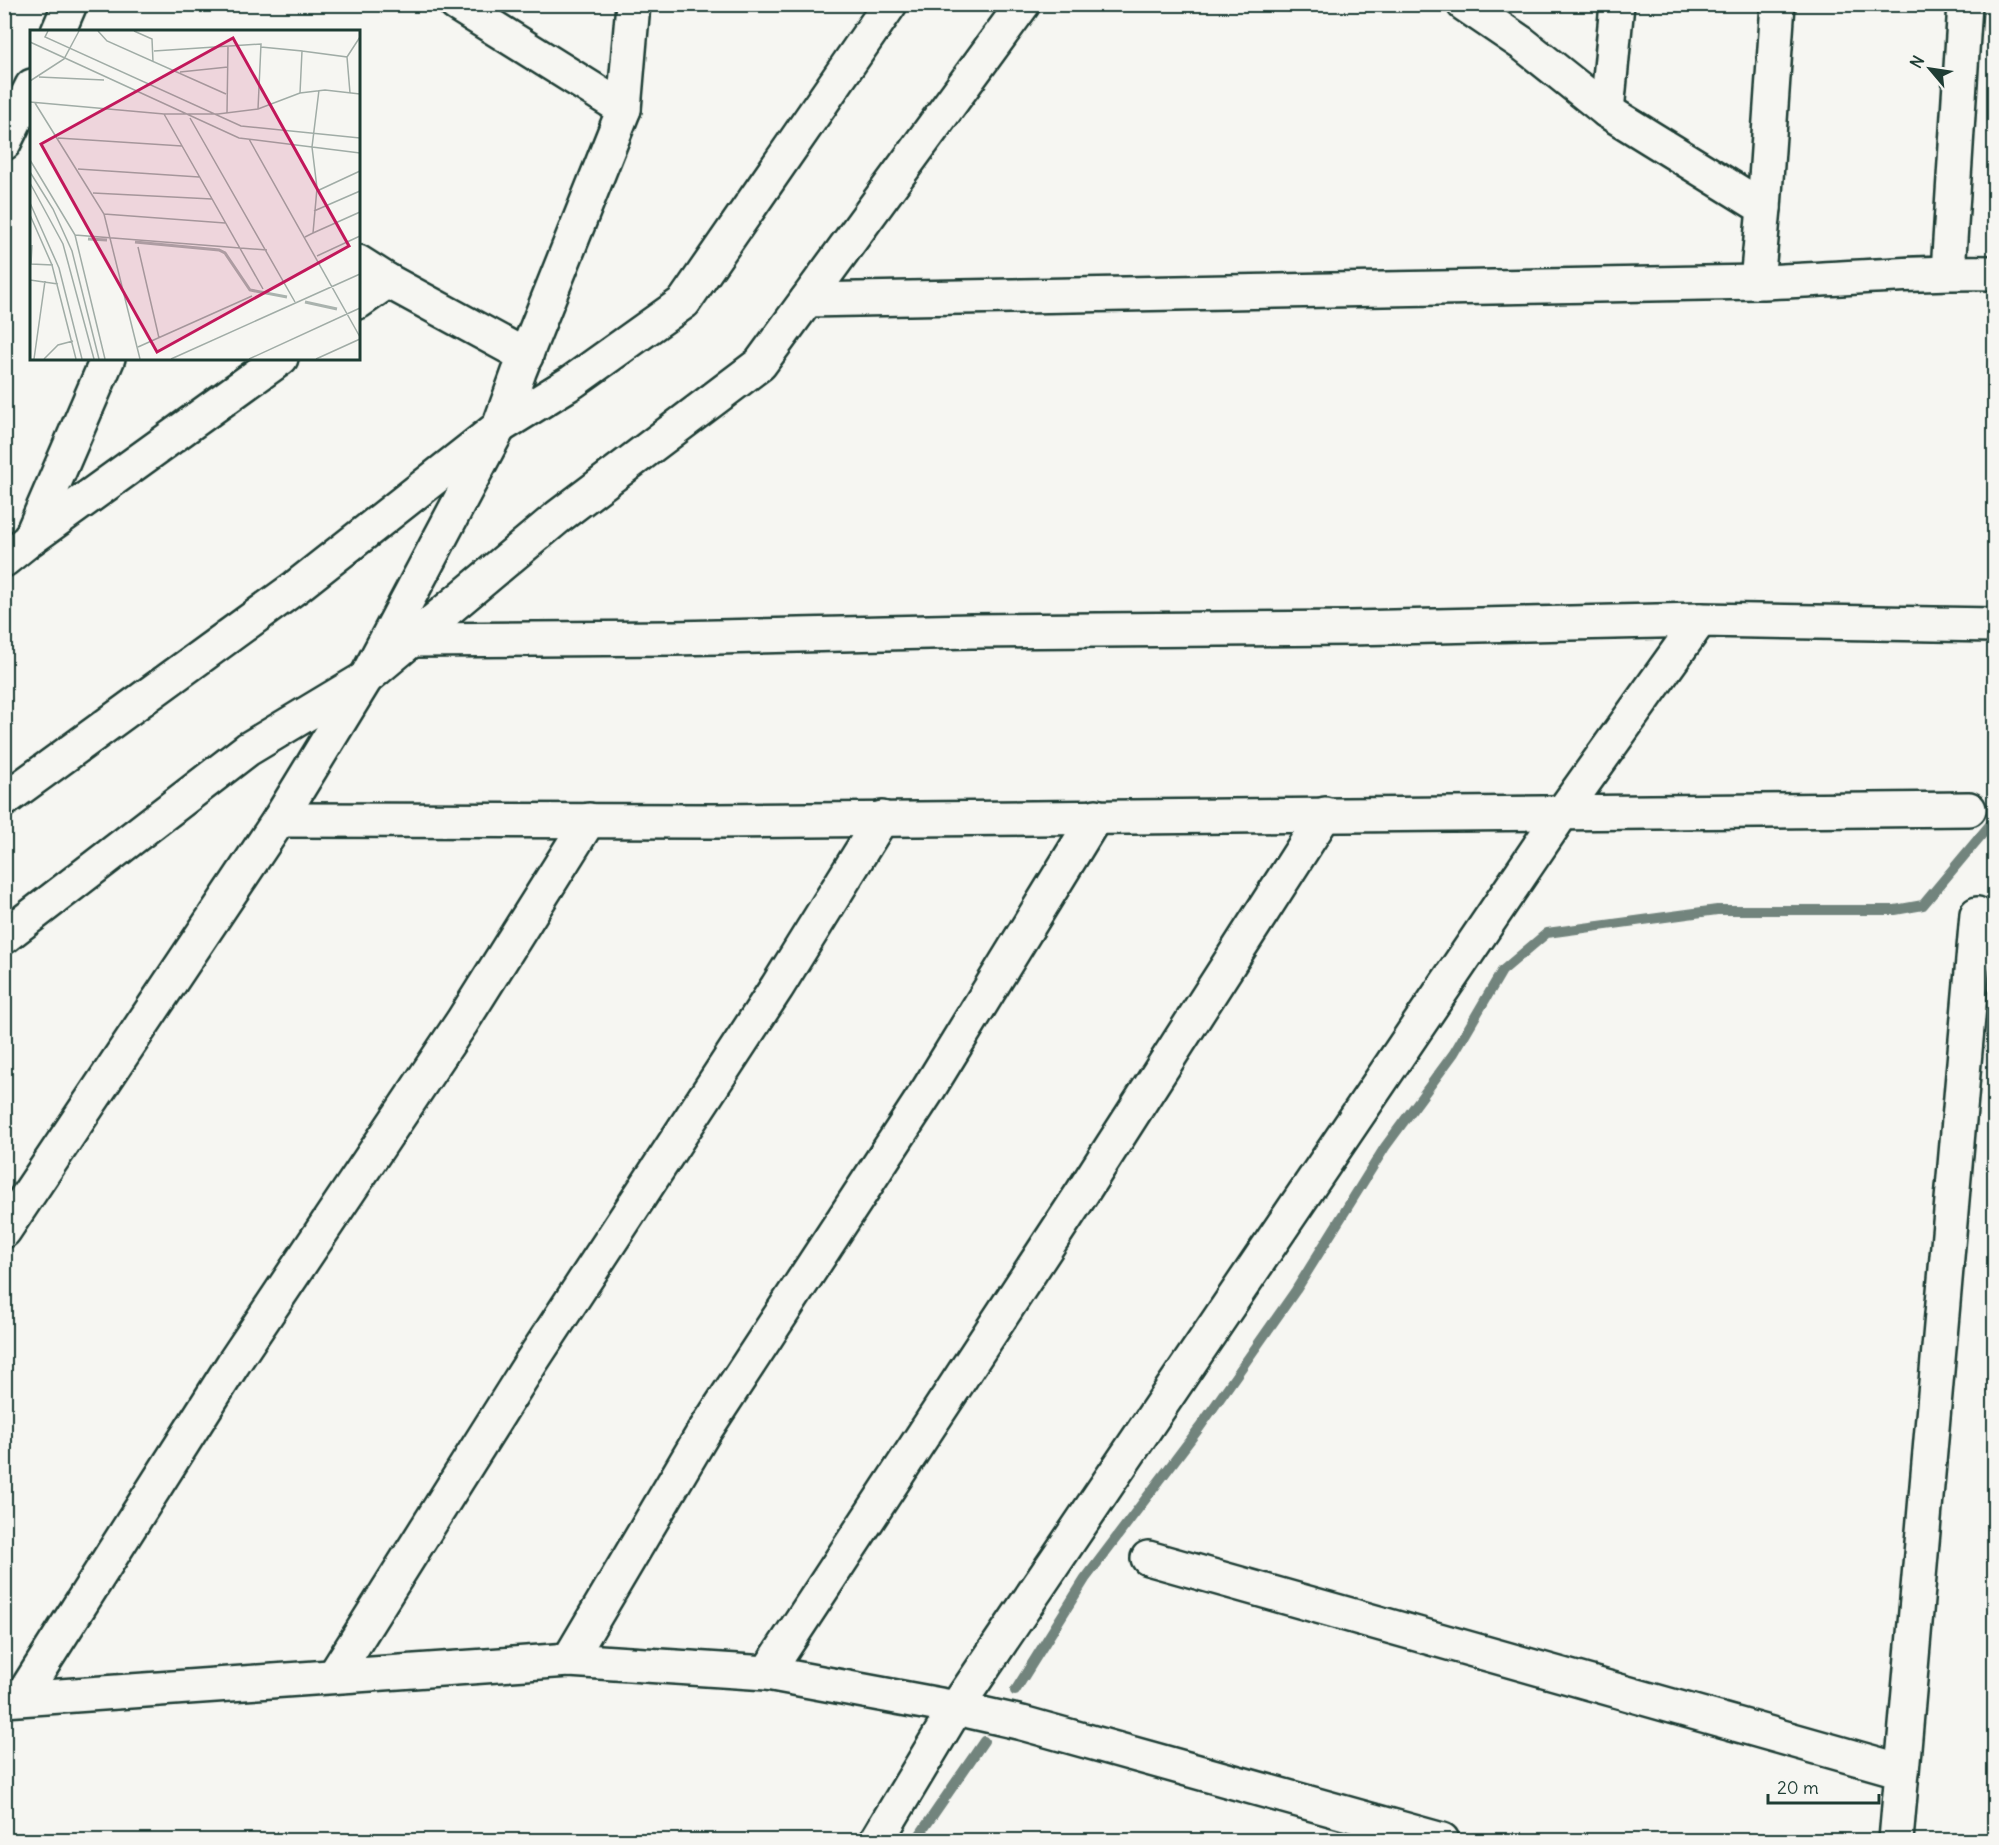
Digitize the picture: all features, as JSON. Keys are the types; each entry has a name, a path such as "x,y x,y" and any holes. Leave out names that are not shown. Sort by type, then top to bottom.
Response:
{"street":[{"path":"59,30 70,4"},
{"path":"456,4 624,109"},
{"path":"4,1231 279,820 366,678 499,427 624,109 633,4"},
{"path":"4,800 296,587 499,427 572,382 684,302 890,4"},
{"path":"4,938 248,749 366,678 558,517 760,364 1023,4"},
{"path":"1607,111 1617,4"},
{"path":"1756,282 1764,208 1778,4"},
{"path":"1948,272 1965,4"},
{"path":"1466,5 1523,44 1607,111 1764,208"},
{"path":"4,143 30,90"},
{"path":"360,263 388,281 526,356"},
{"path":"807,300 1756,282 1948,272 1995,273"},
{"path":"360,301 388,281"},
{"path":"17,550 107,360"},
{"path":"17,550 278,360"},
{"path":"411,640 674,638 972,631 1362,628 1700,620 1995,625"},
{"path":"877,1840 956,1708 1562,813 1700,620"},
{"path":"279,820 589,820 1970,809"},
{"path":"767,1673 1076,1203 1325,814"},
{"path":"568,1660 702,1436 928,1090 1095,816"},
{"path":"334,1676 532,1361 777,987 882,818"},
{"path":"13,1699 455,1032 589,820"},
{"path":"1896,1840 1977,914"},
{"path":"1148,1558 1902,1771"},
{"path":"13,1699 568,1660 767,1673 956,1708 1022,1723 1442,1840"}],"waterway":[{"path":"1015,1691 1085,1579 1200,1427 1296,1290 1385,1147 1454,1053 1502,971 1547,933 1717,910 1895,910 1923,905 1994,820"},
{"path":"916,1840 984,1741"}]}
